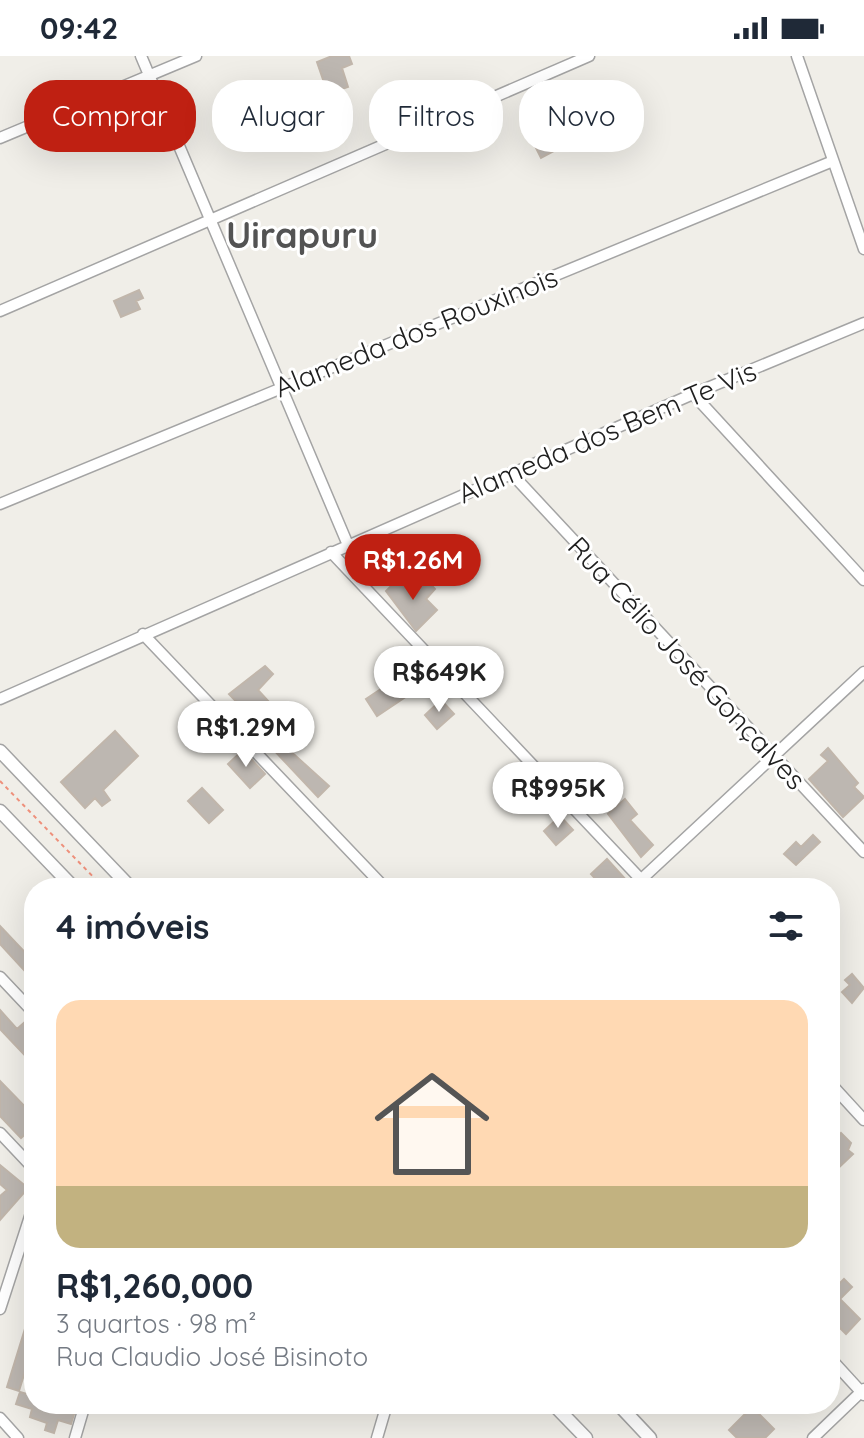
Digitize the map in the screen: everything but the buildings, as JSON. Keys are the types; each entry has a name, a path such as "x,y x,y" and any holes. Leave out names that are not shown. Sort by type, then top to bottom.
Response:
{"street":[{"path":"141,56 348,545"},
{"path":"0,138 196,56"},
{"path":"0,311 589,56"},
{"path":"797,56 864,249"},
{"name":"Alameda dos Rouxinois","path":"0,504 833,161"},
{"name":"Alameda dos Bem Te Vis","path":"0,699 511,473 864,323"},
{"path":"693,394 864,580"},
{"name":"Rua Célio José Gonçalves","path":"511,473 864,852"},
{"path":"331,552 639,878"},
{"path":"143,634 375,878"},
{"path":"651,878 864,672"},
{"path":"0,751 121,878"},
{"path":"0,811 64,878"},
{"path":"0,977 24,1002"},
{"path":"840,1094 864,1120"},
{"path":"0,1133 24,1158"},
{"path":"0,1309 3,1287 24,1231"},
{"path":"840,1368 863,1392 840,1413"},
{"path":"75,1438 82,1414"},
{"path":"377,1438 384,1414"},
{"path":"563,1414 586,1438"},
{"path":"627,1414 650,1438"},
{"path":"813,1438 839,1414"},
{"path":"0,1418 18,1438"}],"path":[{"path":"0,781 94,878"}],"district":[{"name":"Uirapuru","path":"302,235"}]}
